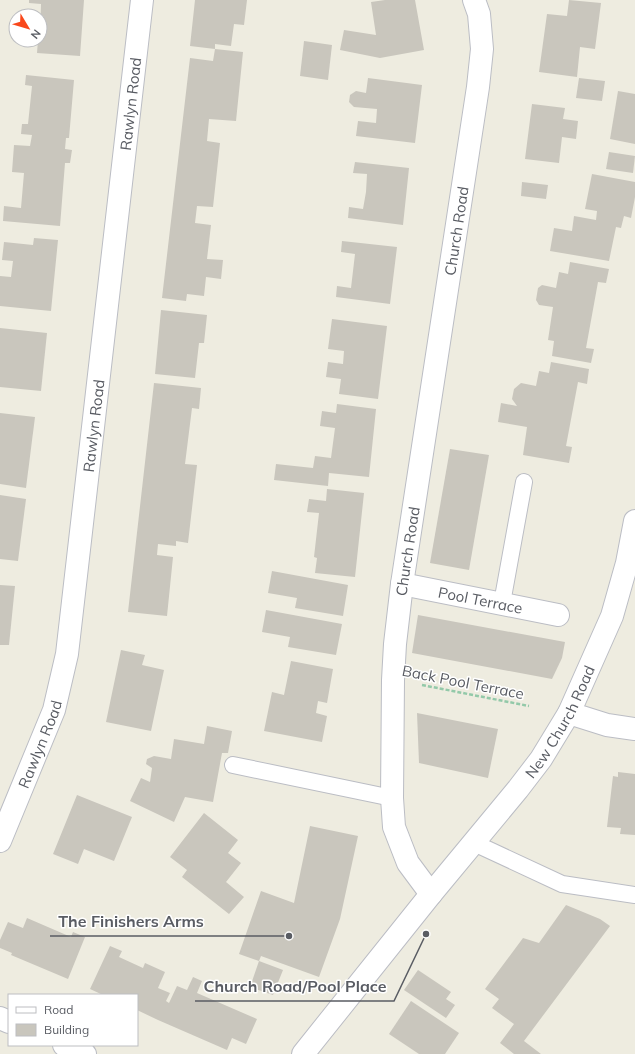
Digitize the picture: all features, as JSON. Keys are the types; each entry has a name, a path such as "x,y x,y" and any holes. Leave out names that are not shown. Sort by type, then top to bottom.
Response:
{"street":[{"name":"Rawlyn Road","path":"0,841 54,710 68,654 142,0"},
{"name":"Church Road","path":"431,894 408,864 394,827 392,798 393,680 395,644 402,584 478,87 482,49 479,14 474,0"},
{"name":"New Church Road","path":"431,894 518,790 541,759 569,714 612,616 627,563 635,521"},
{"name":"Pool Terrace","path":"402,584 558,615"},
{"path":"569,714 607,725 635,728"},
{"path":"303,1054 431,894"},
{"path":"66,1046 85,1054"}],"lane":[{"path":"502,604 524,482"},
{"path":"234,765 392,798"},
{"path":"474,843 562,884 635,895"}],"path":[{"name":"Back Pool Terrace","path":"393,680 529,706"}],"building":[{"path":"29,0 84,0 80,56 37,53 37,48 48,48 48,8 41,8 41,4 29,3"},
{"path":"195,0 247,0 244,25 234,24 231,46 215,44 215,49 190,46"},
{"path":"385,0 415,0 424,50 380,58 340,50 344,30 376,35 371,2"},
{"path":"569,0 601,3 595,49 580,47 577,77 539,72 547,14 567,16"},
{"path":"304,41 332,45 328,80 300,76"},
{"path":"215,49 243,52 236,121 209,119 207,141 220,143 213,207 197,206 195,223 211,225 207,259 223,260 221,279 206,277 204,296 187,294 186,301 162,298 190,58 213,61"},
{"path":"26,75 74,80 69,138 66,138 65,149 72,150 70,163 65,163 60,226 3,221 4,206 21,208 24,173 12,172 14,145 30,146 32,135 21,134 22,124 28,124 32,86 25,85"},
{"path":"368,78 422,85 415,143 356,136 358,121 376,123 377,109 354,107 349,102 350,95 356,91 366,93"},
{"path":"579,78 605,81 602,101 576,98"},
{"path":"618,91 635,94 635,144 610,139"},
{"path":"532,104 565,108 563,119 578,121 576,139 562,137 559,163 525,159"},
{"path":"609,152 635,156 633,173 606,169"},
{"path":"355,162 409,168 403,225 348,218 349,207 363,209 366,192 367,174 353,173"},
{"path":"592,174 635,182 635,197 631,218 624,216 621,228 616,227 609,261 550,251 554,228 572,231 574,216 596,220 597,211 585,209"},
{"path":"522,182 548,185 546,199 521,196"},
{"path":"34,238 58,240 51,311 0,306 0,276 11,277 13,261 2,260 4,242 33,245"},
{"path":"342,241 397,247 390,304 336,297 337,286 351,288 355,254 341,252"},
{"path":"570,262 609,269 606,283 598,282 586,348 594,349 591,363 552,356 554,341 548,340 553,307 539,305 536,300 538,288 542,285 556,288 559,272 568,274"},
{"path":"161,310 207,315 204,343 199,343 195,378 155,374"},
{"path":"332,319 387,326 378,399 339,394 341,379 326,377 328,362 343,364 344,351 328,349"},
{"path":"0,328 47,333 41,391 0,387"},
{"path":"551,362 589,369 587,384 578,382 566,446 572,447 569,463 523,455 527,427 498,422 501,403 517,406 512,399 514,389 521,383 536,386 539,371 549,373"},
{"path":"154,383 201,388 199,409 192,408 185,464 197,465 188,543 176,541 176,546 158,544 157,555 173,557 167,616 128,612"},
{"path":"337,404 376,409 369,477 329,473 328,486 274,480 276,464 313,468 315,456 331,458 335,428 320,426 322,411 336,413"},
{"path":"0,413 35,417 26,488 0,484"},
{"path":"450,449 489,455 469,570 430,563"},
{"path":"327,489 364,493 355,577 315,573 317,558 314,557 319,513 307,512 309,499 326,501"},
{"path":"0,495 26,499 18,561 0,559"},
{"path":"272,571 348,585 343,616 295,608 297,598 268,593"},
{"path":"0,585 15,586 9,645 0,645"},
{"path":"266,610 342,624 336,655 288,647 290,637 262,632"},
{"path":"418,615 565,642 562,658 552,679 412,653"},
{"path":"121,650 145,655 142,665 164,670 151,731 106,722"},
{"path":"291,661 333,669 327,703 318,701 316,713 327,716 322,742 264,731 272,692 284,695"},
{"path":"417,713 498,729 488,778 419,763"},
{"path":"207,726 232,731 228,753 222,753 213,802 185,797 174,822 130,801 141,778 150,782 152,768 146,764 147,759 154,756 171,759 174,739 204,744"},
{"path":"618,772 635,774 635,835 620,834 621,828 607,827 613,776 618,777"},
{"path":"77,795 132,817 114,861 84,849 78,864 53,854"},
{"path":"204,813 238,840 228,853 241,863 226,882 244,897 229,914 182,877 187,870 170,857"},
{"path":"310,826 358,836 340,919 319,977 261,956 259,961 239,954 261,891 294,903"},
{"path":"566,905 600,919 610,926 524,1041 541,1054 514,1054 500,1043 514,1024 492,1008 499,999 485,989 523,938 539,943"},
{"path":"27,918 71,937 73,932 85,937 68,979 11,955 12,953 0,948 0,940 8,922 23,928"},
{"path":"110,946 122,951 119,957 143,968 145,963 165,972 158,988 170,993 166,1001 169,1003 177,986 187,990 193,977 202,981 197,993 257,1019 246,1044 232,1038 227,1050 138,1010 138,994 101,994 90,989"},
{"path":"259,961 283,970 273,995 250,987"},
{"path":"418,970 451,992 446,999 455,1005 446,1018 404,990"},
{"path":"411,1001 459,1033 445,1054 419,1054 389,1034"}],"place":[{"name":"Church Road/Pool Place","path":"426,934"},
{"name":"The Finishers Arms","path":"289,936"}]}
